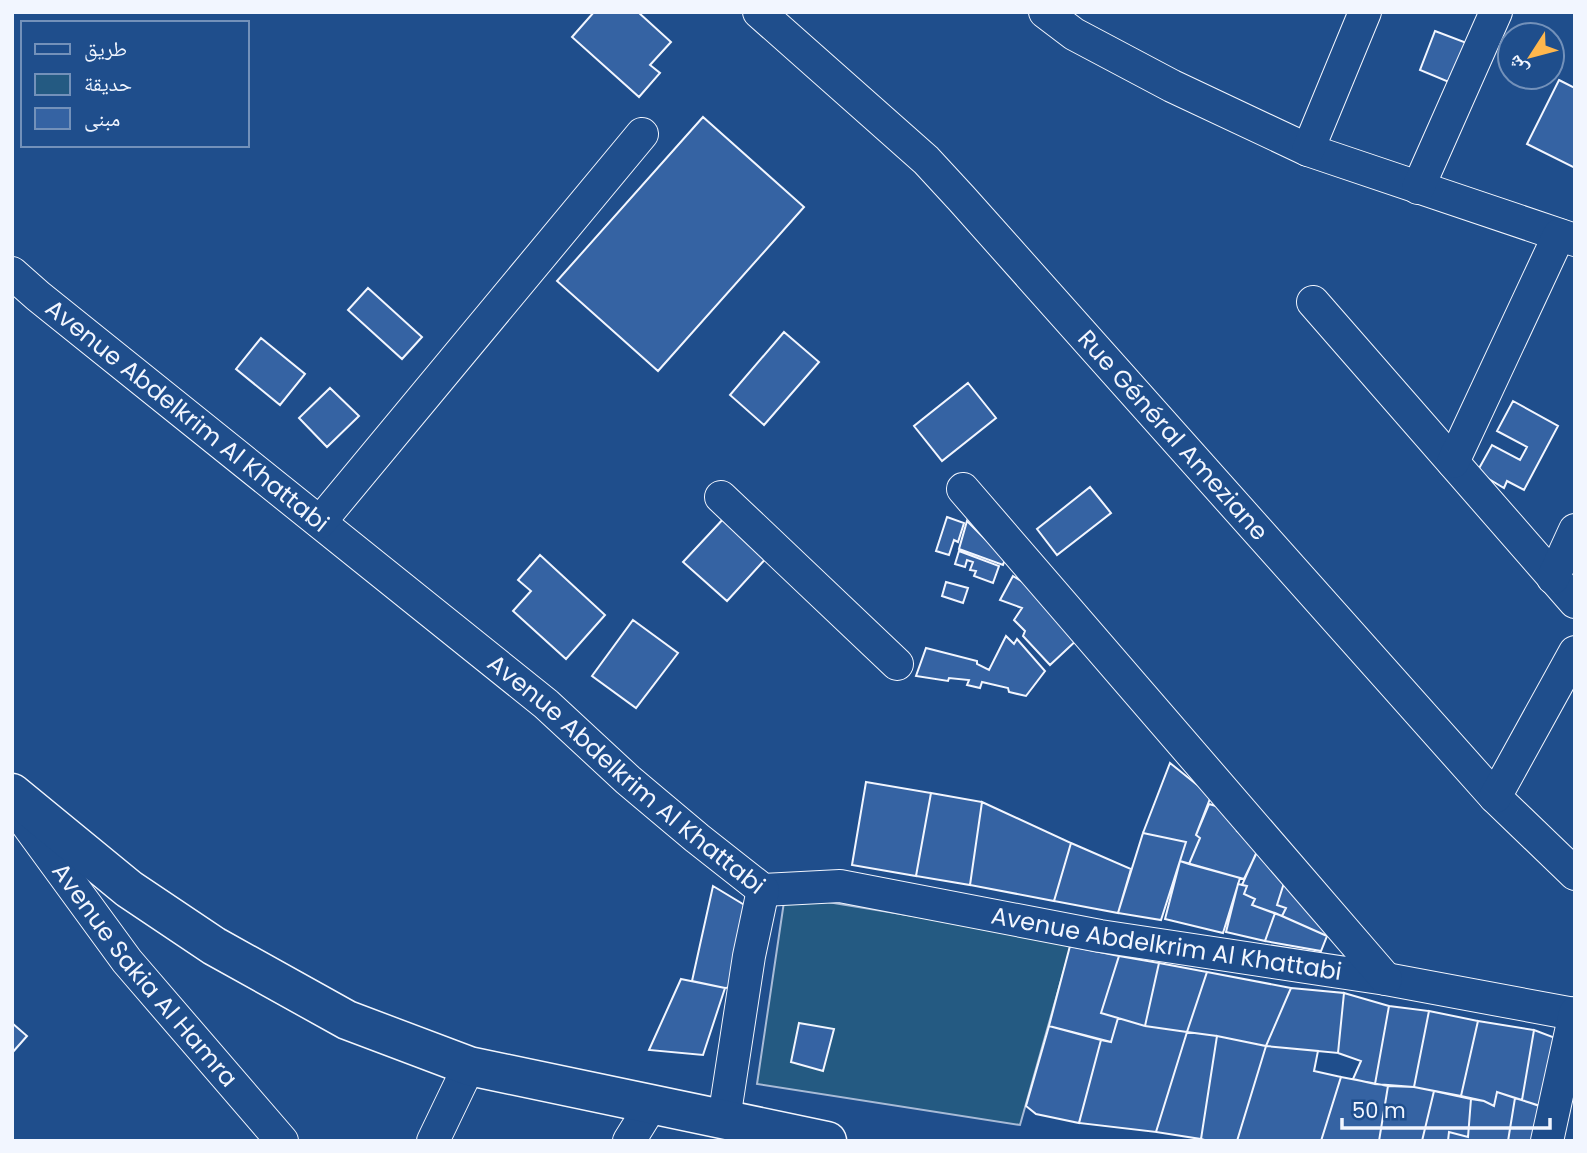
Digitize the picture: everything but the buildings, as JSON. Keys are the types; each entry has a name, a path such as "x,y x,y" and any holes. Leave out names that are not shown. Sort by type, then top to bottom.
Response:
{"main road":[{"path":"12,793 129,889 214,946 347,1020 469,1066 827,1141"}],"street":[{"name":"Rue Général Ameziane","path":"759,12 926,160 1495,797 1575,874"},
{"path":"1045,12 1074,34 1160,79 1308,150 1567,237 1453,463"},
{"path":"1308,150 1365,12"},
{"path":"1418,188 1496,12"},
{"path":"320,522 642,134"},
{"name":"Avenue Abdelkrim Al Khattabi","path":"12,272 38,296 546,705 628,780 763,890 840,886 1100,936 1385,979 1574,1013"},
{"path":"1313,302 1575,603"},
{"path":"963,489 1385,979"},
{"path":"721,497 897,664"},
{"path":"1553,578 1575,530"},
{"path":"1495,797 1575,652"},
{"name":"Avenue Sakia Al Hamra","path":"12,804 127,961 282,1141"},
{"path":"724,1119 749,956 763,890"},
{"path":"1547,1141 1574,1013"},
{"path":"433,1141 469,1066"},
{"path":"628,1141 652,1104"}],"green space":[{"path":"785,895 1072,942 1020,1125 757,1084"}]}
